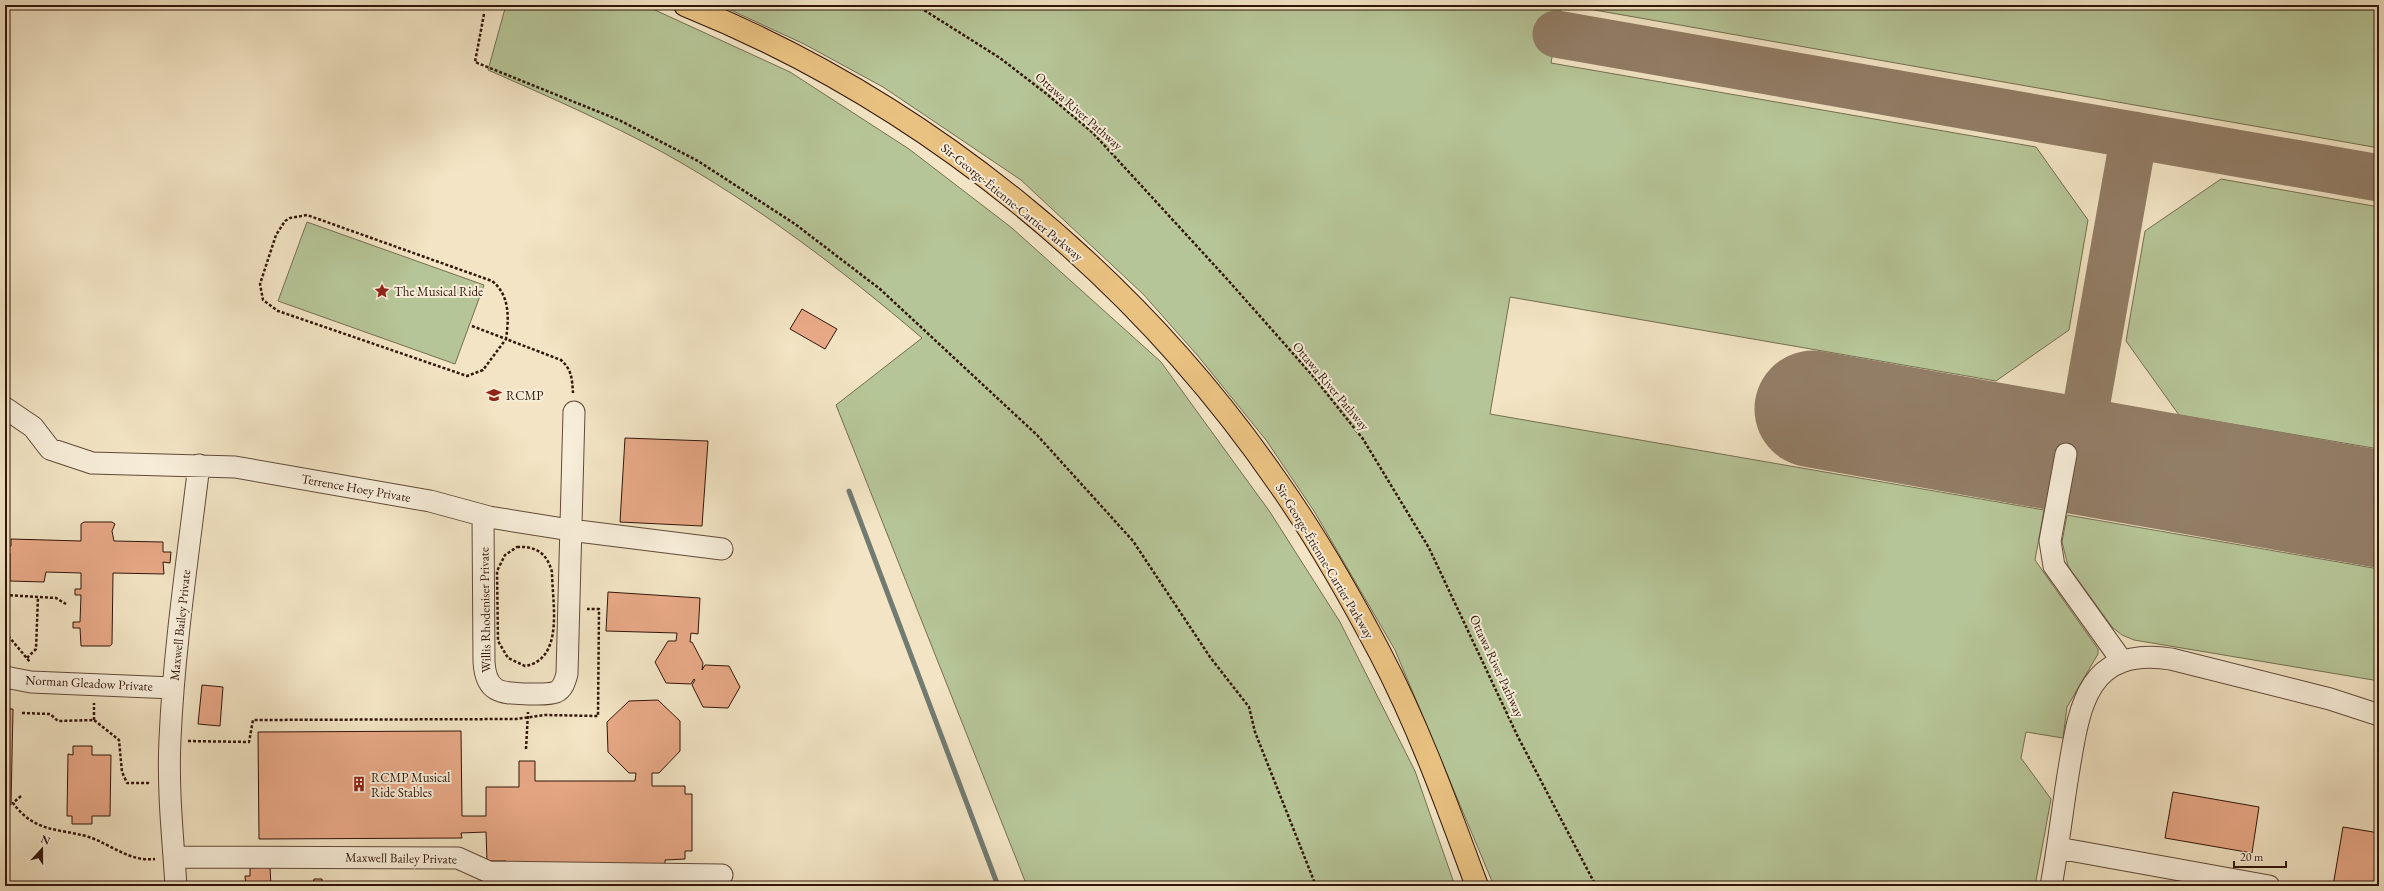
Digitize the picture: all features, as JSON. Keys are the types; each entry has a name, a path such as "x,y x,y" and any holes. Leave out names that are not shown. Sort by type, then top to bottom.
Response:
{"main road":[{"name":"Sir-George-Étienne-Cartier Parkway","path":"685,5 736,26 819,68 941,144 1070,247 1157,332 1212,395 1275,478 1344,588 1381,654 1401,696 1477,886"}],"lane":[{"name":"Terrence Hoey Private","path":"5,408 33,427 50,449 92,463 235,467 430,501 483,516 570,530 722,549"},
{"name":"Willis Rhodeniser Private","path":"483,516 484,662 486,678 490,685 500,692 528,694 556,692 565,681 574,412"},
{"path":"2066,454 2050,541 2054,566 2122,660"},
{"name":"Maxwell Bailey Private","path":"176,886 169,783 170,740 173,688 199,465"},
{"path":"2051,886 2074,740 2082,703 2094,683 2122,660 2145,656 2171,659 2330,699 2379,715"},
{"name":"Norman Gleadow Private","path":"5,677 30,682 173,688"},
{"path":"2058,848 2269,886"},
{"name":"Maxwell Bailey Private","path":"174,857 458,858 489,872 722,875"}],"path":[{"name":"Ottawa River Pathway","path":"916,5 1000,58 1048,95 1098,138 1227,279 1312,375 1363,439 1430,548 1518,736 1596,886"},
{"path":"484,14 475,62 619,120 698,161 795,224 880,290 1038,435 1133,541 1210,658 1249,707 1255,732 1316,886"},
{"path":"307,215 492,281 502,292 506,302 508,316 506,339 483,370 466,376 278,310 266,303 260,292 260,284 276,235 285,221 290,218 307,215"},
{"path":"472,326 561,360 568,366 572,376 574,412"},
{"path":"517,547 534,548 545,556 550,564 552,580 552,641 546,655 539,662 525,666 516,664 508,658 498,641 497,571 504,555 517,547"},
{"path":"5,595 56,598 66,604"},
{"path":"27,658 36,649 38,597"},
{"path":"170,740 249,742 253,720 528,718 545,715 598,716 599,609 568,608"},
{"path":"5,632 33,667"},
{"path":"526,749 528,694"},
{"path":"22,713 50,714 58,721 94,720 119,740 122,772 127,783 169,783"},
{"path":"21,796 13,803 20,812 46,829 89,838 142,860 174,857"}],"green space":[{"path":"506,5 644,5 790,72 909,149 1012,228 1161,362 1270,512 1340,622 1415,771 1455,886 1027,886 836,405 922,338 861,287 798,239 732,194 698,173 664,153 621,131 488,70"},
{"path":"720,5 1561,5 1551,63 2036,147 2088,220 2069,330 1996,381 1510,297 1490,414 2044,510 2035,560 2098,649 2098,654 2067,707 2063,738 2026,732 2021,758 2051,799 2035,886 1494,886 1395,650 1314,511 1266,440 1198,356 1143,294 1021,180 883,87 804,44"},
{"path":"1566,5 2379,5 2379,148"},
{"path":"2221,179 2379,207 2379,449 2179,415 2126,341 2145,231"},
{"path":"307,222 484,285 455,364 278,301"},
{"path":"2067,515 2379,569 2379,681 2134,640 2122,635 2112,627 2068,566 2062,542"}],"building":[{"path":"802,309 837,329 825,349 790,329"},
{"path":"625,438 708,441 702,526 620,522"},
{"path":"84,522 112,522 115,524 112,531 114,541 163,542 163,552 171,552 170,563 163,562 164,574 113,573 112,644 110,646 81,646 80,628 73,628 73,622 80,622 81,595 75,595 75,589 81,589 81,573 46,572 44,582 10,581 10,553 5,553 5,546 11,546 11,539 81,541 81,524"},
{"path":"608,592 700,598 698,634 691,633 690,642 692,642 703,663 702,670 705,665 729,666 740,687 728,708 703,707 692,685 695,680 694,679 691,684 666,683 655,662 668,641 676,641 677,633 606,631"},
{"path":"202,685 223,687 220,726 198,724"},
{"name":"RCMP Musical Ride Stables","path":"658,700 680,721 680,751 659,773 652,773 652,786 685,786 685,794 692,794 692,851 685,851 685,859 665,860 665,866 506,867 506,861 487,861 486,832 461,833 462,838 259,839 258,732 461,731 462,816 486,816 486,787 519,787 519,761 535,761 535,781 635,781 636,773 629,773 608,752 607,722 629,701"},
{"path":"5,709 13,709 11,805 5,805"},
{"path":"73,746 92,746 92,755 111,755 110,816 92,816 92,824 72,824 72,816 67,816 68,754 73,755"},
{"path":"2173,792 2259,807 2252,853 2165,838"},
{"path":"2343,827 2379,833 2379,886 2333,886"},
{"path":"270,867 271,886 246,886 245,876 250,876 250,868"},
{"path":"314,879 322,879 322,886 312,886"},
{"path":"528,885 528,886 488,886"}],"waterway":[{"path":"849,491 998,886"}],"taxiway":[{"path":"1556,34 2379,178"},
{"path":"2134,135 2087,402 2090,415 2099,436 2113,450 2144,468"}],"runway":[{"path":"1813,409 2379,509"}],"place":[{"name":"The Musical Ride","path":"382,291"},
{"name":"RCMP","path":"494,395"},
{"name":"RCMP Musical Ride Stables","path":"359,784"}]}
